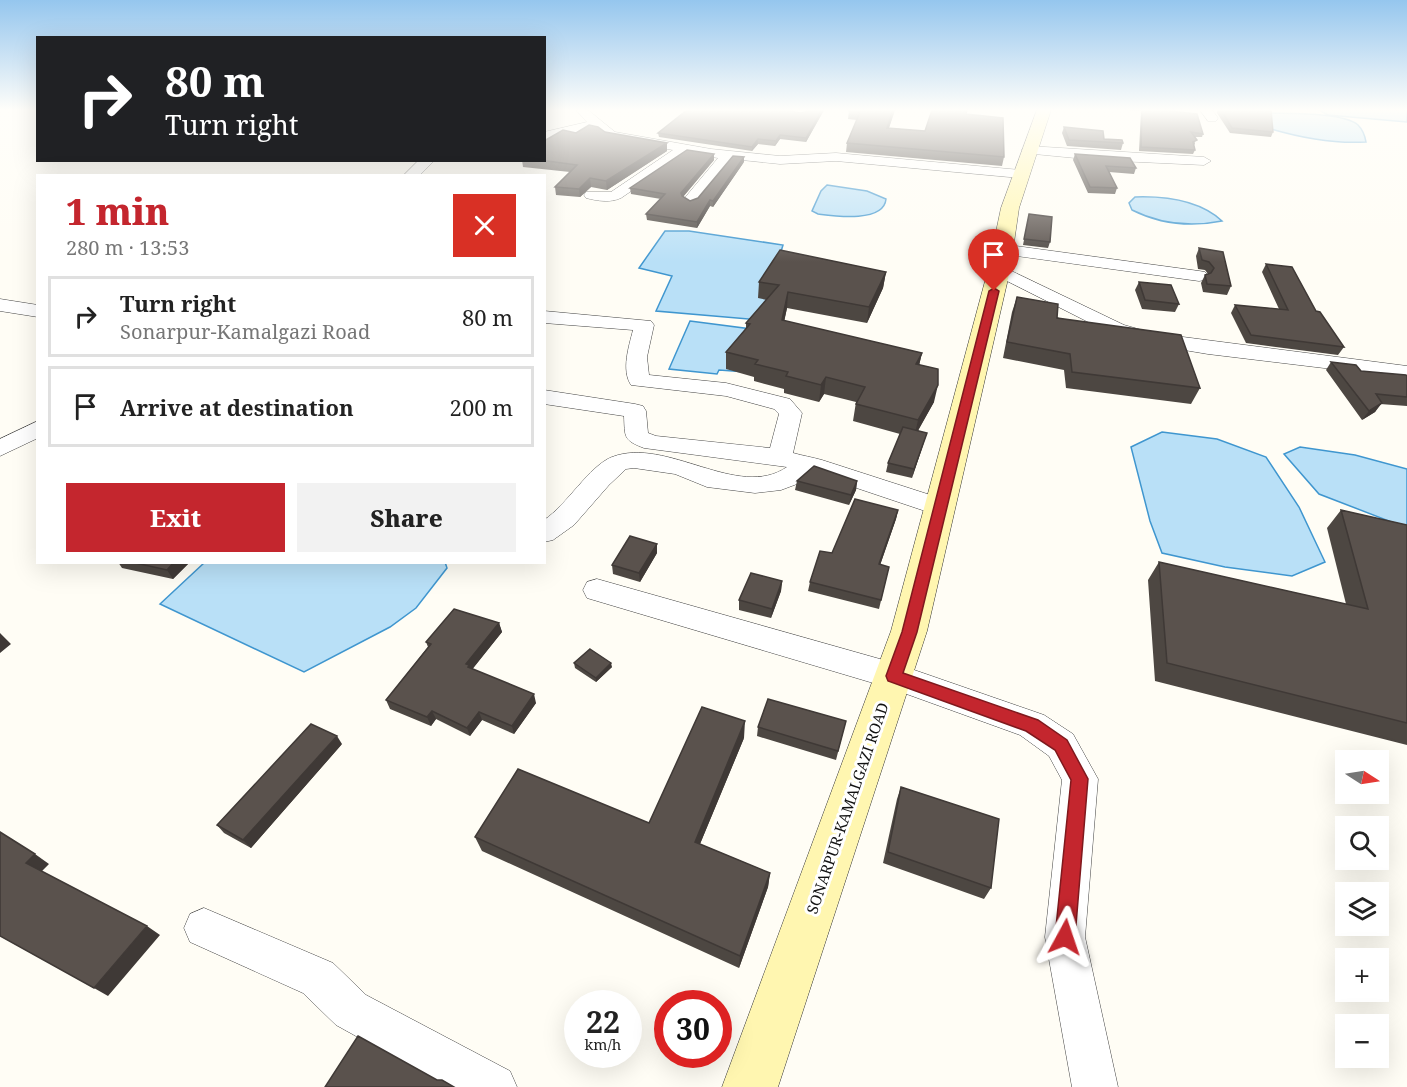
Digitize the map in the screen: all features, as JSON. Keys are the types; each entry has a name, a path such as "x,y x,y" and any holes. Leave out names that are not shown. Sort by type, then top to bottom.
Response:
{"main road":[{"name":"SONARPUR-KAMALGAZI ROAD","path":"750,1087 909,632 1024,162"}],"street":[{"path":"591,195 611,197 616,195 667,161"},
{"path":"691,200 723,161"},
{"path":"976,161 1039,161"},
{"path":"1198,161 1204,161"},
{"path":"1000,259 1199,276"},
{"path":"1000,259 1109,325 1149,339 1407,372"},
{"path":"0,305 36,309"},
{"path":"546,317 644,325 637,357 639,380 622,409"},
{"path":"639,380 726,390 782,404 791,413 780,457"},
{"path":"546,397 635,411 637,437 652,443 780,457 813,465 940,507"},
{"path":"0,448 36,429"},
{"path":"546,532 565,519 600,479 618,463 634,460 681,467 707,479 748,485 772,484 788,478 802,468 813,465"},
{"path":"597,590 894,676 1032,725 1061,745 1080,779 1065,937 1095,1087"},
{"path":"204,928 318,978 351,1010 494,1087"}],"water":[{"path":"827,185 867,191 886,199 883,207 868,215 818,214 812,211 821,191"},
{"path":"1135,197 1158,197 1193,204 1222,221 1188,224 1143,215 1132,210 1129,203"},
{"path":"665,231 689,231 783,245 760,320 656,311 672,276 639,268"},
{"path":"690,321 759,330 746,372 719,370 717,374 669,369"},
{"path":"1162,432 1217,439 1266,457 1299,507 1325,562 1292,576 1225,567 1162,553 1150,521 1131,447"},
{"path":"1300,447 1355,455 1407,469 1407,528 1319,494 1284,454"},
{"path":"203,564 446,564 447,568 416,608 390,627 304,672 160,604"}],"building":[{"path":"546,161 639,161 606,181 590,178 579,189 555,187 577,165"},
{"path":"671,161 708,161 681,193 690,201 698,198 729,161 741,161 713,201 710,200 697,222 646,214 665,194 630,188"},
{"path":"1078,161 1132,161 1136,168 1106,166 1117,188 1090,187"},
{"path":"1029,214 1052,217 1050,242 1024,239"},
{"path":"1199,248 1223,252 1231,286 1207,284 1205,275 1211,273 1214,268 1209,262 1202,260"},
{"path":"780,250 886,272 869,307 788,292 782,320 922,353 916,364 938,369 938,385 918,420 856,404 865,387 826,377 821,385 786,376 788,372 755,364 758,360 726,352 750,324 746,323 779,285 759,282"},
{"path":"1266,264 1292,267 1316,311 1320,312 1344,347 1251,335 1235,305 1288,310"},
{"path":"1139,282 1171,285 1179,304 1145,300"},
{"path":"1017,297 1058,304 1057,318 1181,335 1200,388 1072,372 1070,354 1007,342"},
{"path":"1331,362 1356,365 1361,371 1406,375 1407,397 1376,394 1382,403 1369,411"},
{"path":"903,427 927,433 914,469 888,463"},
{"path":"814,466 857,481 851,495 797,481"},
{"path":"855,499 898,510 879,564 889,567 881,600 810,582 820,551 832,553"},
{"path":"1341,510 1407,525 1407,723 1167,663 1159,562 1368,609"},
{"path":"630,536 657,544 639,573 612,565"},
{"path":"140,564 172,564 167,570"},
{"path":"751,573 782,581 772,609 739,600"},
{"path":"454,609 499,623 466,664 469,665 468,667 534,694 512,726 479,712 467,728 432,711 427,717 386,700 431,644 426,642"},
{"path":"590,649 611,663 596,678 574,663"},
{"path":"768,699 846,721 838,751 758,727"},
{"path":"702,707 745,721 695,842 770,873 740,956 475,837 518,769 649,823"},
{"path":"311,724 337,736 243,840 217,825"},
{"path":"901,787 999,819 991,888 888,852"},
{"path":"0,832 35,854 26,863 147,926 94,988 0,936"},
{"path":"358,1036 437,1080 442,1080 454,1087 325,1087"}],"route":[{"path":"994,291 909,632 894,676 1032,725 1061,745 1080,779 1065,937"}]}
